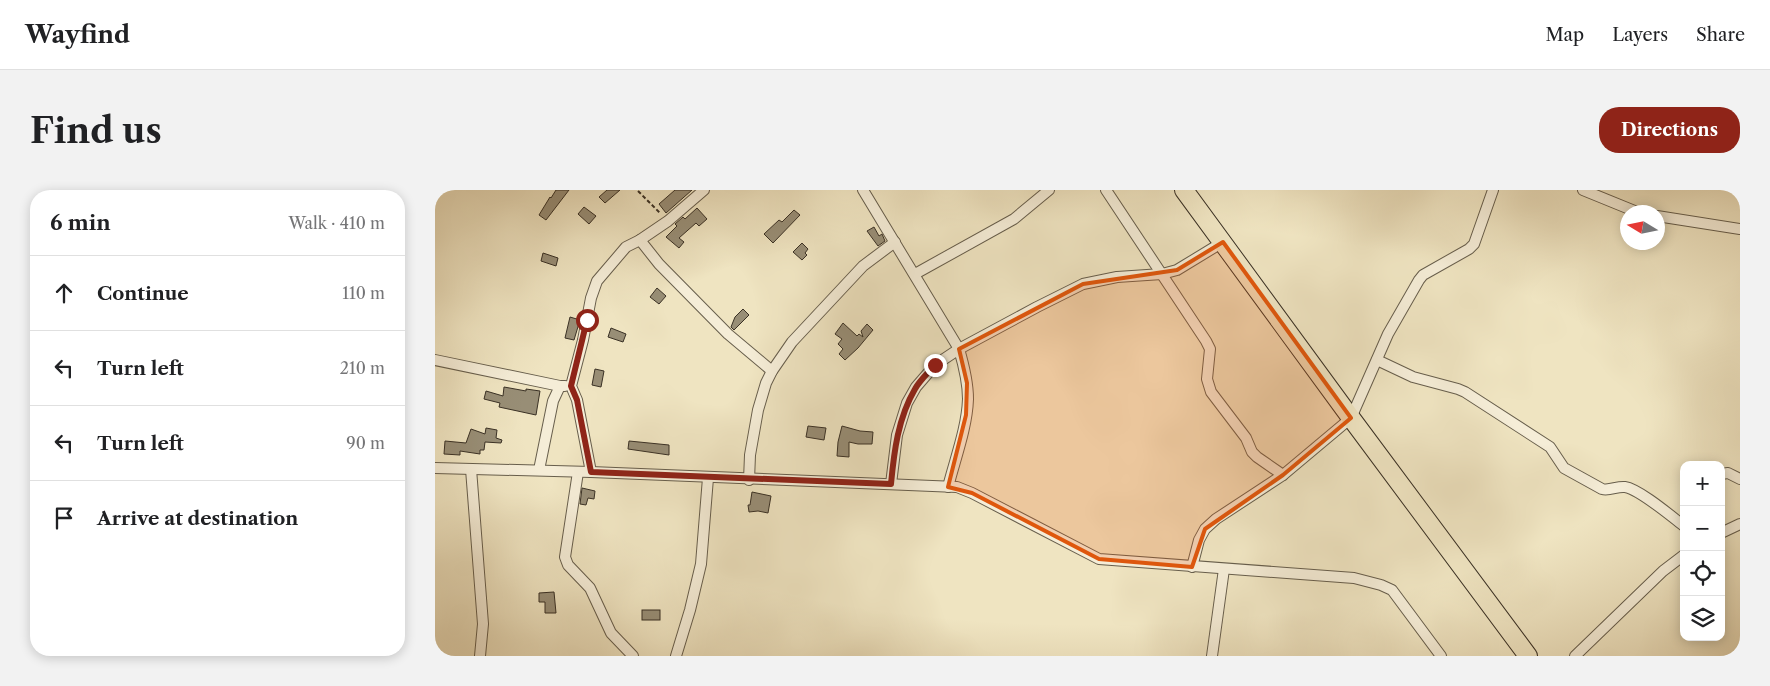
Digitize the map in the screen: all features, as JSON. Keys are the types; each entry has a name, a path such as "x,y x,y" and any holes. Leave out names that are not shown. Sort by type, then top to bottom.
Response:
{"highway":[{"path":"1183,190 1528,656"}],"street":[{"path":"591,472 577,400 571,386 583,340 591,298 597,281 625,247 668,221 704,190"},
{"path":"863,190 959,349 967,383 966,415 948,487"},
{"path":"915,274 1014,219 1049,190"},
{"path":"1106,190 1210,349 1207,379 1211,392 1246,438 1252,452 1283,475"},
{"path":"1192,567 1199,540 1205,529 1216,519 1283,475 1351,418 1388,334 1423,275 1469,249 1474,244 1493,190"},
{"path":"1583,190 1620,205"},
{"path":"1665,217 1740,229"},
{"path":"639,240 659,264 728,334 772,371"},
{"path":"749,480 750,454 758,410 766,383 772,371 792,342 863,266 895,242"},
{"path":"891,484 897,435 907,403 916,387 935,365 959,349 1083,284 1117,277 1162,274 1177,270 1223,242"},
{"path":"435,360 560,386 571,386"},
{"path":"1377,360 1413,378 1465,392 1551,447 1564,468 1602,490 1621,487 1633,489 1680,523"},
{"path":"539,470 553,402 560,386"},
{"path":"435,468 539,470 957,487 1099,559 1354,578 1381,585 1392,590 1441,656"},
{"path":"471,469 483,624 480,656"},
{"path":"578,472 565,556 568,564 590,588 611,633 633,656"},
{"path":"1725,473 1740,479"},
{"path":"675,656 690,610 701,564 707,478"},
{"path":"1725,531 1740,524"},
{"path":"1575,656 1663,571 1680,558"},
{"path":"1212,656 1224,569"}],"path":[{"path":"638,191 668,221"}],"highlighted area":[{"path":"1223,242 1351,418 1283,475 1205,529 1192,567 1099,559 972,493 948,487 966,415 967,383 959,349 1083,284 1177,270"}],"building":[{"path":"556,190 569,190 546,220 539,215"},
{"path":"607,190 620,190 605,203 599,197"},
{"path":"675,190 692,190 666,213 659,204"},
{"path":"584,207 596,216 589,224 578,214"},
{"path":"697,208 707,219 699,226 696,223 679,238 684,242 679,248 666,237 677,226 675,224 683,217 685,219"},
{"path":"794,210 800,215 773,243 764,234 779,220 782,222"},
{"path":"874,227 879,236 882,234 885,241 878,246 867,231"},
{"path":"802,243 808,249 805,253 807,255 802,260 793,252"},
{"path":"543,253 558,258 556,266 541,261"},
{"path":"657,288 666,296 659,304 650,297"},
{"path":"743,309 749,315 734,330 731,327 735,317"},
{"path":"570,317 580,320 574,340 565,338"},
{"path":"843,323 857,336 859,334 863,337 861,331 867,324 873,330 845,360 839,354 843,349 838,344 842,339 835,334"},
{"path":"611,328 626,334 623,342 608,337"},
{"path":"595,369 604,371 601,387 592,385"},
{"path":"504,387 526,391 526,389 540,391 536,415 499,407 500,403 484,399 486,391 503,396"},
{"path":"808,426 826,428 824,440 806,437"},
{"path":"842,426 873,432 872,444 849,442 849,457 837,456"},
{"path":"486,428 497,430 496,438 502,440 501,443 485,442 484,450 480,450 480,454 460,451 460,455 444,454 445,441 466,443 471,429 485,434"},
{"path":"629,441 669,445 669,455 628,449"},
{"path":"582,488 595,491 594,499 588,498 586,505 580,504"},
{"path":"752,492 771,496 768,513 749,512 748,505 750,505"},
{"path":"554,592 556,613 545,613 545,602 539,602 539,593"},
{"path":"642,610 660,610 660,620 642,620"}],"route":[{"path":"587,320 571,386 577,400 591,472 891,484 897,435 907,403 916,387 935,365"}]}
